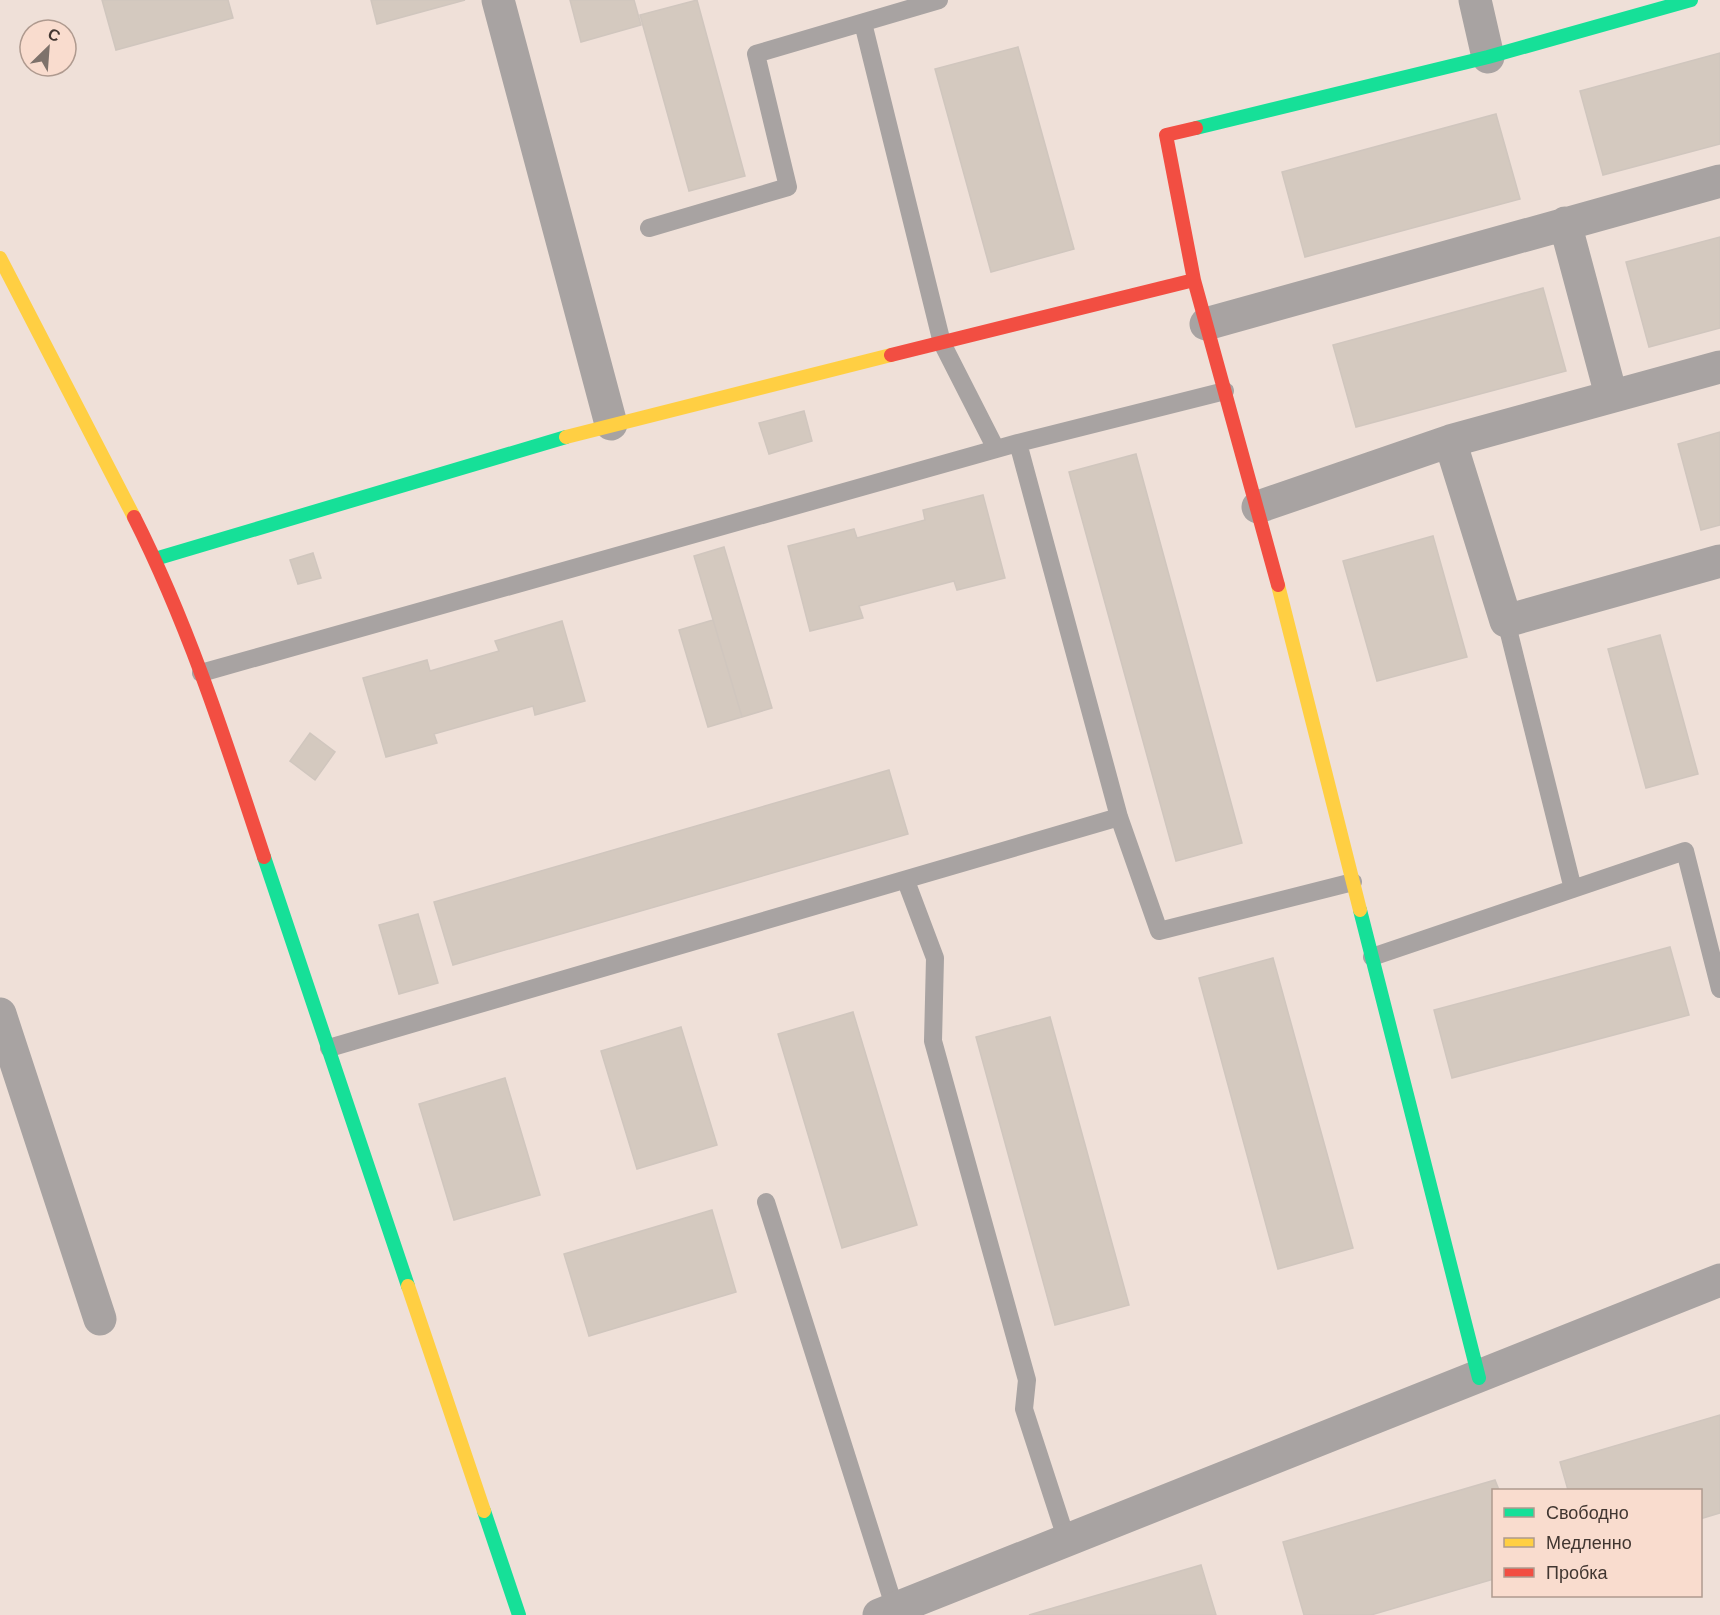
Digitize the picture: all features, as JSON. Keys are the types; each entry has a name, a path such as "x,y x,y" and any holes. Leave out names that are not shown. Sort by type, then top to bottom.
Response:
{"street":[{"path":"498,0 611,424"},
{"path":"1475,0 1488,57"},
{"path":"1479,1378 1258,507 1194,280 1166,135 1488,57 1691,0"},
{"path":"1206,324 1720,181"},
{"path":"1565,223 1611,395"},
{"path":"0,258 155,559 201,673 519,1615"},
{"path":"155,559 611,424 1194,280"},
{"path":"1258,507 1450,441 1611,395 1720,367"},
{"path":"1450,441 1506,621 1720,561"},
{"path":"0,1014 100,1319"},
{"path":"887,1612 1479,1378 1720,1280"}],"lane":[{"path":"650,228 788,187 756,54 939,0"},
{"path":"863,23 942,343 996,449"},
{"path":"201,673 996,449 1225,391"},
{"path":"1018,443 1119,817 1159,931 1353,882"},
{"path":"1506,621 1573,889"},
{"path":"329,1048 1119,817"},
{"path":"1372,957 1685,851 1720,988"},
{"path":"906,881 935,958 933,1041 1027,1380 1024,1409 1067,1540"},
{"path":"766,1202 887,1612"}],"building":[{"path":"102,0 228,0 233,18 116,50"},
{"path":"371,0 465,0 377,24"},
{"path":"570,0 634,0 641,25 581,42"},
{"path":"697,0 745,176 689,191 640,15"},
{"path":"1018,47 1074,249 991,272 935,69"},
{"path":"1720,53 1720,144 1603,175 1580,91"},
{"path":"1496,114 1520,199 1305,257 1282,172"},
{"path":"1720,237 1720,328 1649,347 1626,262"},
{"path":"1543,288 1566,371 1356,427 1333,345"},
{"path":"804,411 812,441 769,454 759,423"},
{"path":"1720,432 1720,525 1701,530 1678,444"},
{"path":"1136,454 1242,843 1176,861 1069,472"},
{"path":"983,495 1005,578 957,590 954,581 859,606 863,618 810,631 788,546 854,529 857,538 925,520 923,510"},
{"path":"1433,536 1467,657 1377,681 1343,561"},
{"path":"724,547 772,708 742,717 694,556"},
{"path":"313,553 321,578 298,584 290,560"},
{"path":"713,620 742,717 708,727 679,630"},
{"path":"562,621 585,701 535,715 533,706 434,734 437,743 386,757 363,678 427,660 430,671 499,651 495,641"},
{"path":"1660,635 1698,774 1646,788 1608,649"},
{"path":"310,733 335,752 315,780 290,761"},
{"path":"889,770 908,834 453,965 434,902"},
{"path":"418,914 438,983 399,994 379,925"},
{"path":"1670,947 1689,1015 1452,1078 1434,1010"},
{"path":"1273,958 1353,1248 1278,1269 1199,978"},
{"path":"853,1012 917,1225 842,1248 778,1034"},
{"path":"1050,1017 1129,1305 1055,1325 976,1037"},
{"path":"681,1027 717,1145 637,1169 601,1051"},
{"path":"505,1078 540,1195 454,1220 419,1104"},
{"path":"712,1210 736,1292 589,1336 564,1254"},
{"path":"1720,1415 1720,1513 1702,1518 1702,1489 1568,1489 1560,1462"},
{"path":"1495,1480 1499,1489 1492,1489 1492,1580 1371,1615 1304,1615 1283,1542"},
{"path":"1201,1565 1216,1615 1029,1615"}],"traffic: fast":[{"path":"1196,128 1488,57 1691,0"},
{"path":"155,559 566,437"},
{"path":"264,857 408,1286"},
{"path":"1360,910 1479,1378"},
{"path":"484,1511 519,1615"}],"traffic: slow":[{"path":"0,258 134,517"},
{"path":"566,437 891,355"},
{"path":"1278,585 1360,910"},
{"path":"408,1286 484,1511"}],"traffic: jam":[{"path":"1196,128 1166,135 1194,280 1278,585"},
{"path":"891,355 1194,280"},
{"path":"134,517 189,642 221,728 264,857"}]}
